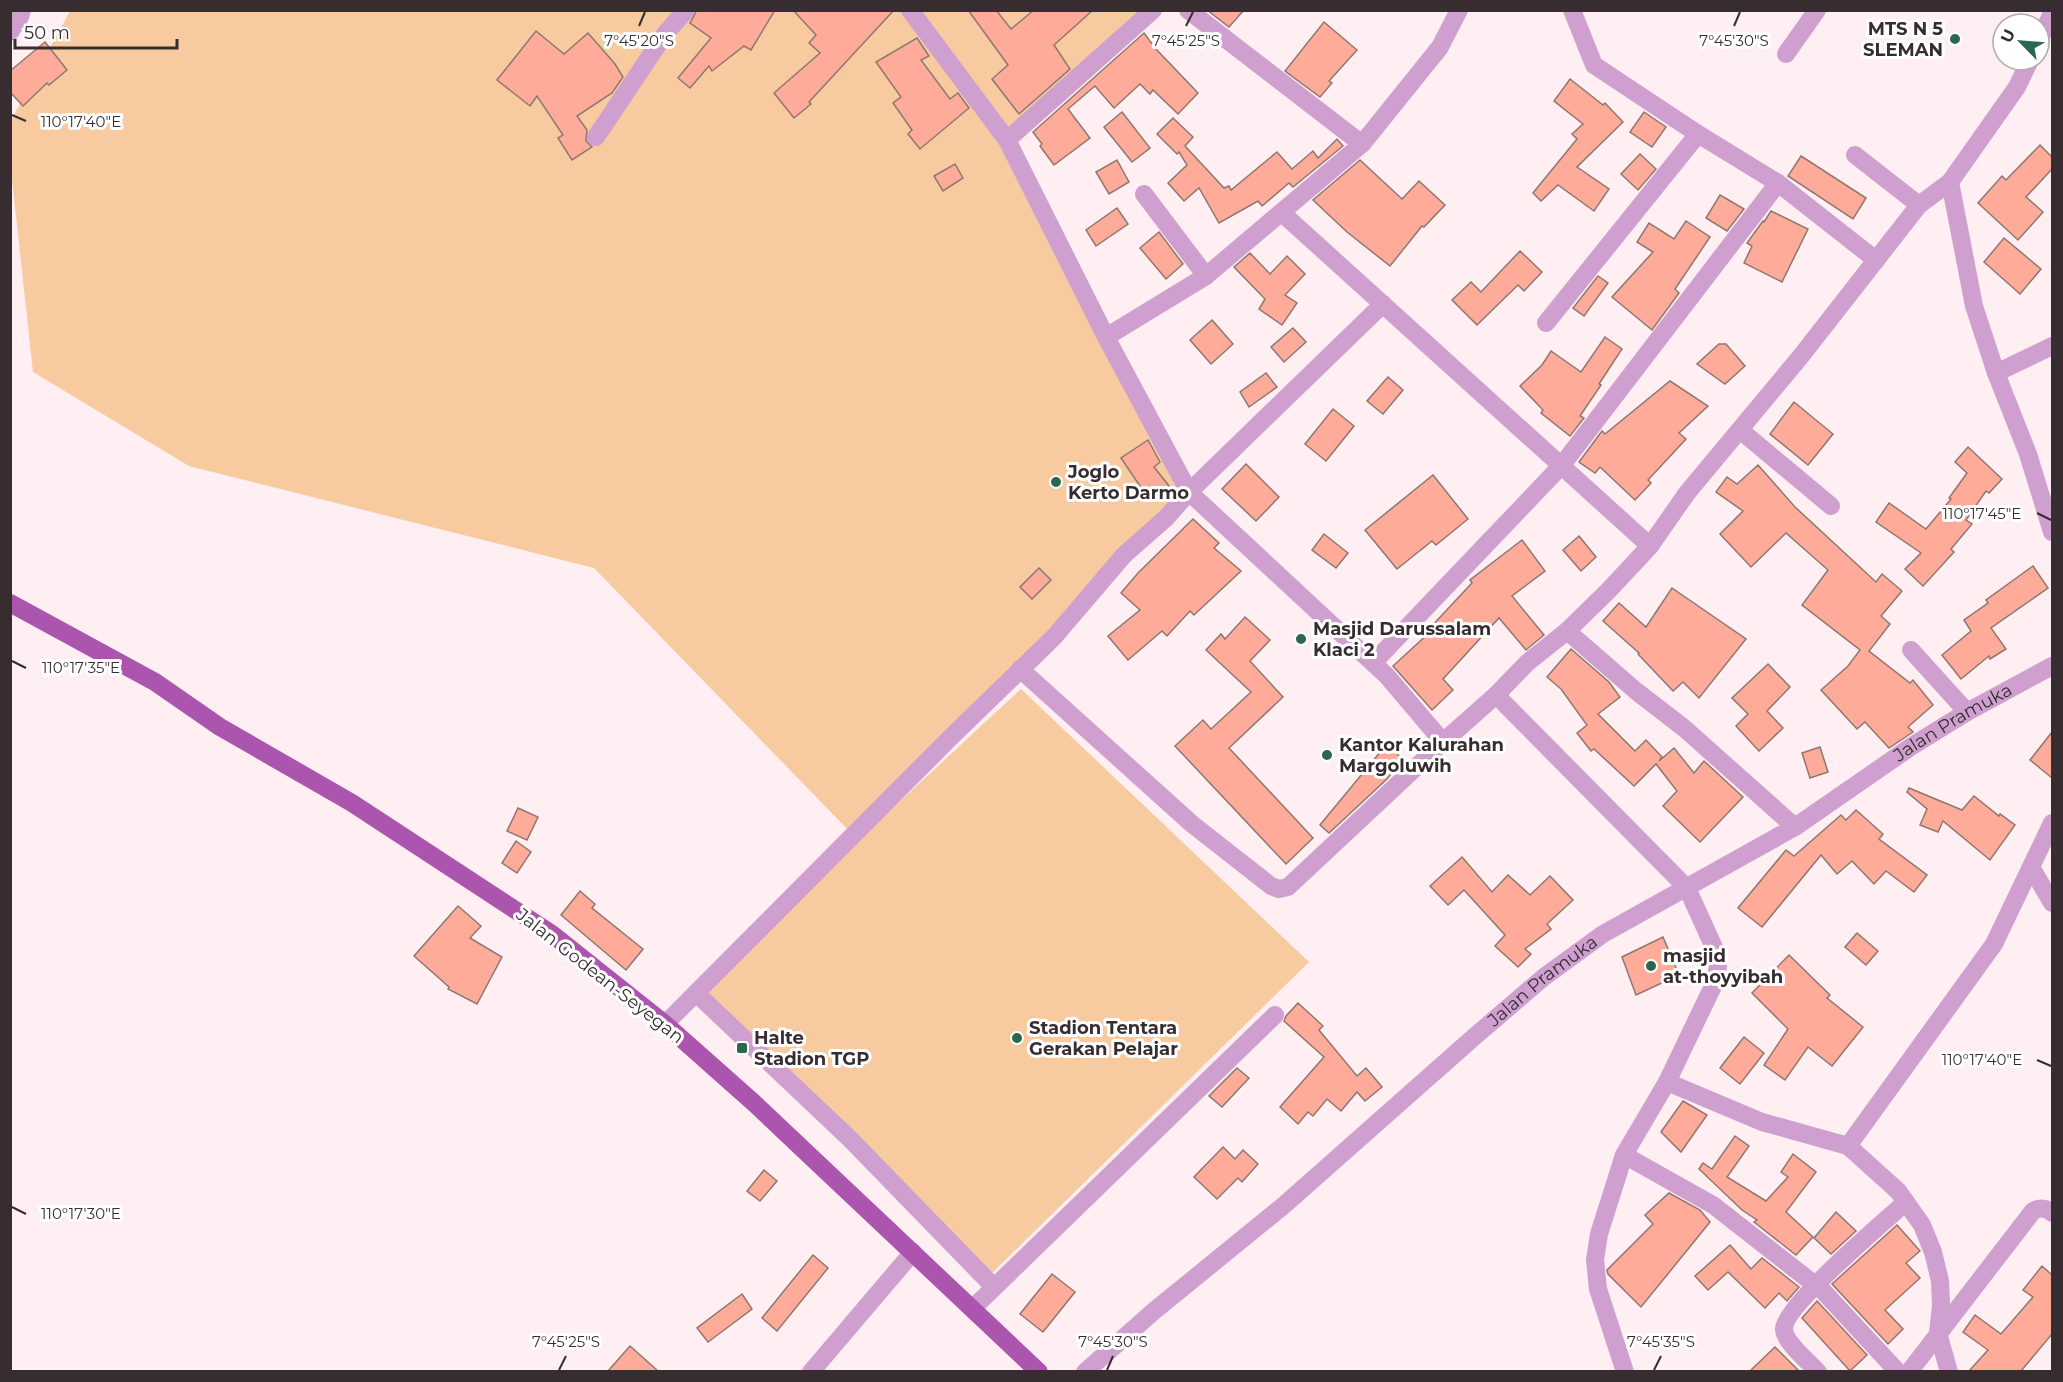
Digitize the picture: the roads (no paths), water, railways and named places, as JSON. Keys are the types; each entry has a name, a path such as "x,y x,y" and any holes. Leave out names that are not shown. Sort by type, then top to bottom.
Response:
{"main road":[{"name":"Jalan Godean-Seyegan","path":"10,603 155,682 220,727 352,803 552,933 665,1024 754,1103 973,1308 1035,1370"}],"street":[{"path":"10,32 20,18 22,10"},
{"path":"596,137 665,34 686,10"},
{"path":"910,10 1007,140 1106,337 1189,492 1387,676 1443,742"},
{"path":"1007,140 1154,10"},
{"path":"1188,10 1362,144"},
{"path":"1106,337 1206,276 1362,144 1440,47 1459,10"},
{"path":"1572,10 1594,65 1698,134 1778,183 1876,260"},
{"path":"1786,54 1817,10"},
{"path":"1020,669 1192,824 1271,886 1279,889 1288,887 1496,695 1527,663 1567,631 1650,546 1687,494 1919,205 1950,182 2017,87 2024,72"},
{"path":"1546,323 1698,134"},
{"path":"1856,155 1919,205"},
{"path":"1950,182 1974,306 1996,373 2048,500 2052,532"},
{"path":"1373,663 1562,465 1778,183"},
{"path":"1144,194 1206,276"},
{"path":"1282,213 1650,546"},
{"path":"665,1024 1054,637 1124,555 1166,518 1189,492 1383,303"},
{"path":"1996,373 2052,346"},
{"path":"1740,430 1831,506"},
{"path":"1567,631 1636,691 1684,728 1795,828"},
{"path":"1911,650 1967,712"},
{"name":"Jalan Pramuka","path":"1085,1371 1154,1311 1283,1206 1474,1036 1544,977 1603,934 1795,828 1912,746 1967,712 2052,666"},
{"path":"1496,695 1687,888 1717,954 1718,966 1715,982 1667,1082 1624,1155 1599,1234 1595,1260 1598,1289 1624,1371"},
{"path":"1848,1146 1994,944 2052,823"},
{"path":"2031,867 2052,903"},
{"path":"696,993 850,1139 994,1287"},
{"path":"973,1308 1275,1014"},
{"path":"1667,1082 1762,1122 1848,1146 1898,1191 1922,1225 1933,1252 1940,1281 1941,1305 1938,1333 1948,1371"},
{"path":"1624,1155 1713,1205 1816,1285 1898,1371"},
{"path":"1818,1371 1785,1338 1786,1320 1816,1285 1906,1202"},
{"path":"1909,1371 2033,1211 2046,1209 2052,1214"},
{"path":"811,1371 913,1252"}],"place":[{"name":"MTS N 5 SLEMAN","path":"1955,39"},
{"name":"Joglo Kerto Darmo","path":"1056,482"},
{"name":"Masjid Darussalam Klaci 2","path":"1301,639"},
{"name":"Kantor Kalurahan Margoluwih","path":"1327,755"},
{"name":"masjid at-thoyyibah","path":"1651,966"},
{"name":"Stadion Tentara Gerakan Pelajar","path":"1017,1038"},
{"name":"Halte Stadion TGP","path":"742,1048"}]}
